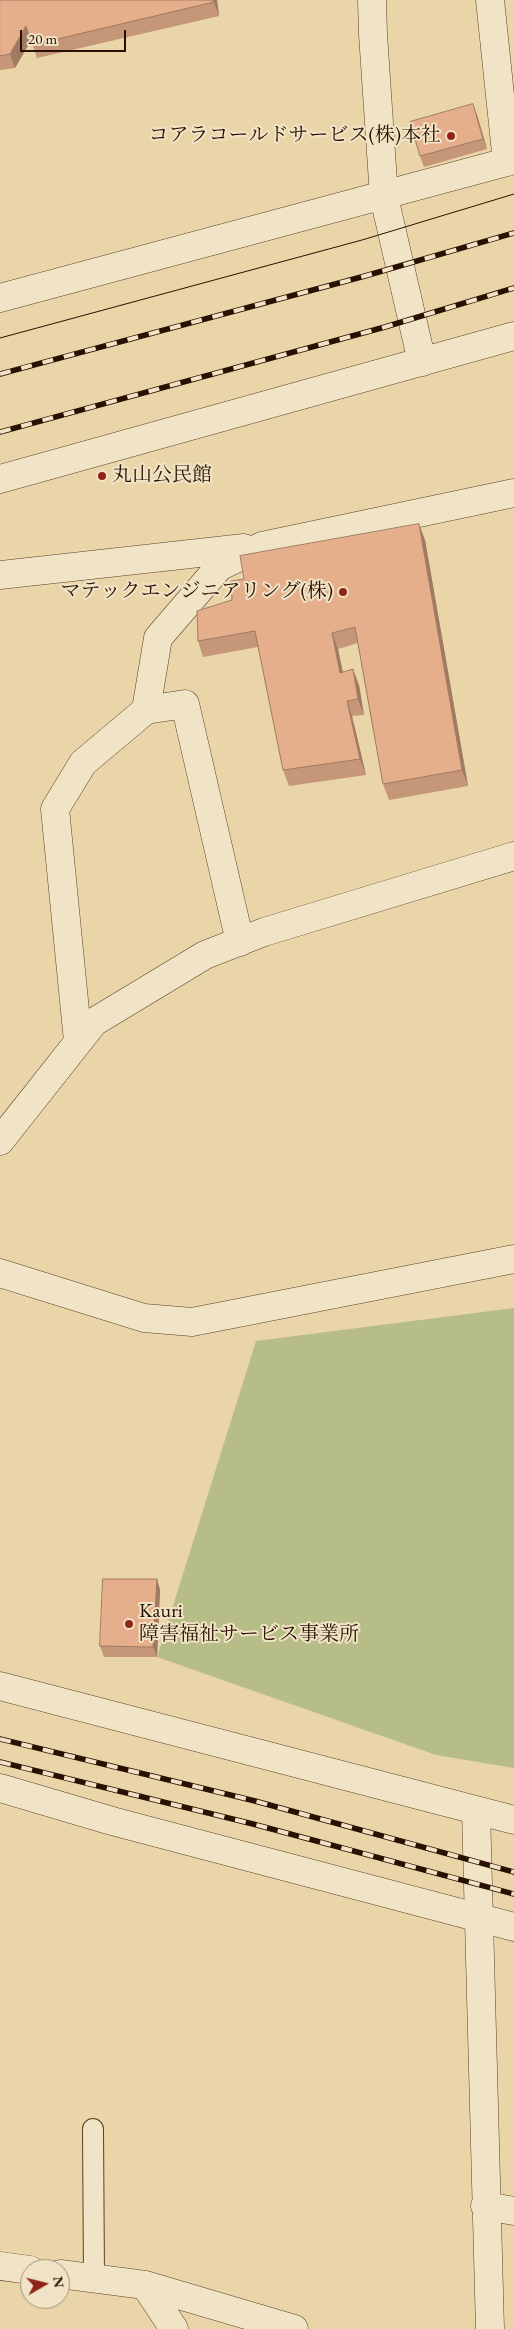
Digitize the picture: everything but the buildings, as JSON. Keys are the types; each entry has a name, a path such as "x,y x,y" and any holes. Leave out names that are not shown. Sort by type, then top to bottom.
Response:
{"street":[{"path":"372,0 384,196 422,362"},
{"path":"0,298 384,196 448,176 511,161 490,0"},
{"path":"0,479 514,336"},
{"path":"0,575 262,546 514,493"},
{"path":"146,710 158,638 219,567 262,546"},
{"path":"78,1041 55,809 83,763 146,710 186,704 240,942"},
{"path":"0,1141 94,1022 205,955 240,942 514,856"},
{"path":"0,1273 144,1318 192,1322 514,1259"},
{"path":"0,1686 514,1820"},
{"path":"0,1788 112,1821 479,1916 514,1927"},
{"path":"476,1810 485,2206 490,2329"},
{"path":"485,2206 514,2211"},
{"path":"0,2266 20,2269"},
{"path":"70,2275 145,2285 294,2329"},
{"path":"145,2285 174,2329"}],"lane":[{"path":"93,2130 94,2278"}],"green space":[{"path":"514,1308 514,1768 436,1755 157,1657 256,1341"}],"tram line":[{"path":"0,338 362,240 514,194"}],"railway":[{"path":"0,374 365,276 514,233"},
{"path":"0,432 385,327 514,288"},
{"path":"0,1739 255,1801 514,1872"},
{"path":"0,1762 253,1824 514,1894"}],"place":[{"name":"コアラコールドサービス(株)本社","path":"451,136"},
{"name":"丸山公民館","path":"102,476"},
{"name":"マテックエンジニアリング(株)","path":"343,592"},
{"name":"Kauri 障害福祉サービス事業所","path":"129,1624"}]}
